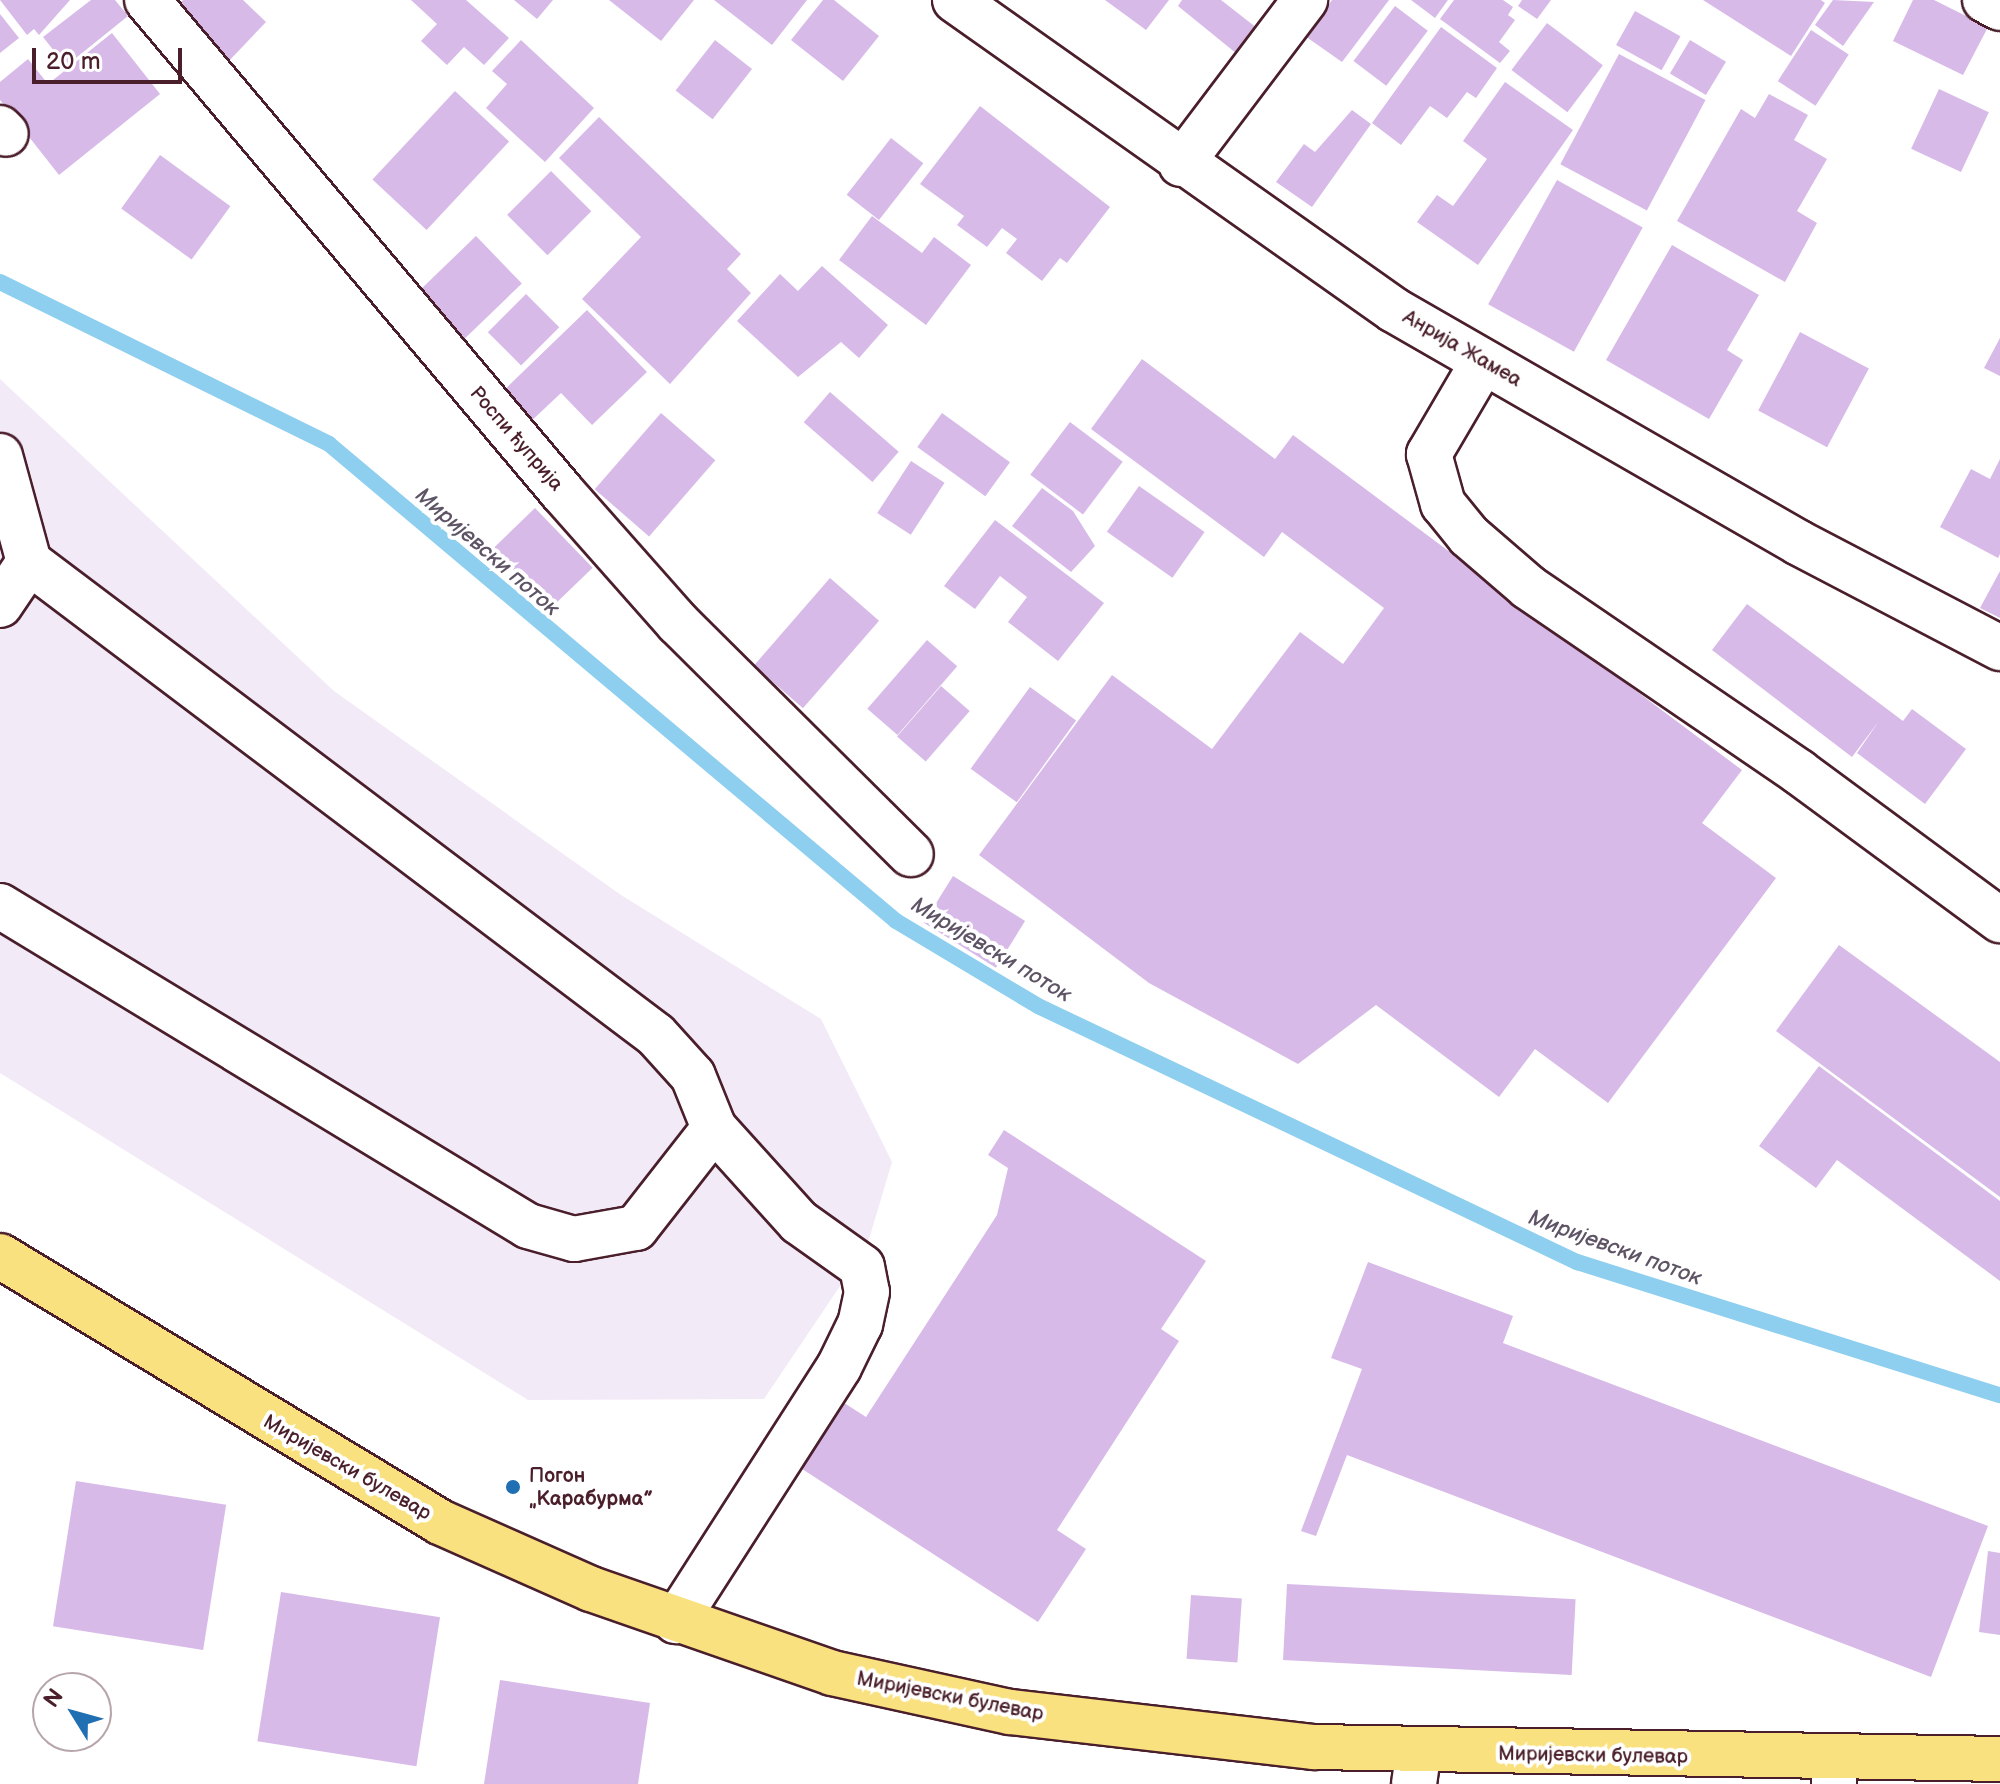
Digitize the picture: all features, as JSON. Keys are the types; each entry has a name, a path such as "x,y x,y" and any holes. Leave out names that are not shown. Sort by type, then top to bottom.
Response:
{"main road":[{"name":"Миријевски булевар","path":"0,1256 403,1502 676,1621 832,1673 1010,1712 1416,1769 1834,1771 2000,1759"}],"street":[{"name":"Роспи ћуприја","path":"147,0 657,599 911,854"},
{"name":"Анрија Жамеа","path":"955,0 1181,164 1483,362 1799,543 2000,648"},
{"path":"1181,164 1305,0"},
{"path":"1985,0 2000,8"},
{"path":"1483,362 1429,454 1443,504 1469,536 1528,587 1799,772 2000,920"},
{"path":"0,456 29,562 656,1035 693,1076 714,1128 799,1222 862,1267 867,1292 839,1367 676,1621"},
{"path":"0,605 29,562"},
{"path":"0,906 528,1226 574,1239 636,1228 714,1128"}],"shaded area":[{"path":"0,379 334,691 621,895 821,1019 892,1162 867,1246 764,1399 528,1400 0,1073"}],"building":[{"path":"0,0 70,0 39,35 34,29 27,35"},
{"path":"91,0 115,0 128,16 66,66 43,37"},
{"path":"183,0 243,0 266,22 227,63 171,13"},
{"path":"411,0 466,0 509,38 484,65 464,47 447,65 421,41 437,24"},
{"path":"514,0 553,0 537,19"},
{"path":"609,0 694,0 661,41"},
{"path":"714,0 807,0 772,45"},
{"path":"823,0 834,0 879,36 843,81 791,40"},
{"path":"1105,0 1169,0 1146,30"},
{"path":"1182,0 1221,0 1262,32 1242,58 1178,6"},
{"path":"1332,0 1389,0 1342,62 1305,36"},
{"path":"1411,0 1448,0 1435,18"},
{"path":"1454,0 1503,0 1513,7 1508,15 1515,20 1499,42 1510,51 1500,63 1440,19"},
{"path":"1522,0 1551,0 1537,19 1518,6"},
{"path":"1703,0 1821,0 1825,3 1791,56"},
{"path":"1833,0 1874,2 1843,46 1815,25"},
{"path":"1913,0 1934,0 1988,27 1963,75 1893,41"},
{"path":"1395,6 1428,31 1386,86 1353,61"},
{"path":"1635,11 1680,36 1662,70 1616,45"},
{"path":"0,14 19,38 0,53"},
{"path":"1547,23 1603,65 1567,112 1511,70"},
{"path":"1441,27 1497,68 1476,98 1467,92 1447,118 1430,106 1401,145 1372,123"},
{"path":"1811,30 1849,55 1816,106 1778,81"},
{"path":"112,33 160,94 59,175 0,100 0,82 28,59 48,84"},
{"path":"521,40 594,108 545,162 486,108 507,84 492,71"},
{"path":"715,40 752,69 713,119 676,90"},
{"path":"1690,40 1726,62 1706,95 1670,73"},
{"path":"1619,54 1706,100 1647,210 1560,164"},
{"path":"1505,82 1573,130 1478,265 1417,222 1437,195 1453,206 1487,159 1463,141"},
{"path":"1939,89 1989,112 1961,172 1911,149"},
{"path":"455,91 509,141 427,230 372,179"},
{"path":"1769,94 1808,115 1794,140 1827,159 1797,211 1817,223 1785,282 1677,221 1741,109 1755,118"},
{"path":"980,106 1110,207 1067,263 1060,258 1042,281 1006,253 1017,239 1002,228 987,247 957,225 964,216 920,184"},
{"path":"1352,110 1371,124 1312,207 1276,182 1304,144 1315,152"},
{"path":"599,117 741,254 727,269 751,293 670,384 582,299 641,237 559,158"},
{"path":"891,138 923,163 879,220 847,195"},
{"path":"160,155 230,206 192,260 121,208"},
{"path":"551,171 591,211 547,255 507,215"},
{"path":"1557,180 1643,228 1574,352 1488,304"},
{"path":"872,216 922,253 934,237 971,265 926,325 839,260"},
{"path":"476,236 522,283 464,339 418,292"},
{"path":"1672,245 1759,295 1727,350 1743,360 1709,419 1606,360"},
{"path":"822,266 888,325 859,358 841,342 798,377 737,321 780,274 798,291"},
{"path":"526,294 559,327 521,365 488,332"},
{"path":"587,310 647,372 592,425 561,393 527,425 498,396"},
{"path":"1800,332 1869,369 1827,447 1758,411"},
{"path":"2000,338 2000,376 1984,368"},
{"path":"1142,359 1275,459 1293,435 1742,770 1702,823 1776,878 1608,1103 1535,1049 1499,1097 1376,1005 1298,1064 1149,983 979,855 1112,675 1212,749 1300,632 1343,664 1384,608 1282,532 1264,557 1091,429"},
{"path":"830,392 899,452 872,482 804,422"},
{"path":"661,413 715,460 649,536 595,489"},
{"path":"942,413 1010,462 985,496 917,447"},
{"path":"1070,422 1123,462 1083,514 1030,475"},
{"path":"2000,459 1998,558 1940,527 1971,469 1990,479"},
{"path":"911,461 945,483 911,535 877,513"},
{"path":"1139,486 1205,532 1172,578 1107,532"},
{"path":"1042,488 1073,511 1095,546 1071,572 1012,526"},
{"path":"535,508 593,568 550,609 493,549"},
{"path":"995,520 1104,603 1058,661 1008,622 1027,597 1000,576 975,609 944,586"},
{"path":"2000,571 2000,618 1980,608"},
{"path":"830,578 879,621 803,708 754,666"},
{"path":"1747,604 1903,721 1912,709 1966,749 1925,804 1857,753 1879,721 1852,757 1712,650"},
{"path":"927,640 957,666 897,735 867,709"},
{"path":"941,686 970,711 926,761 897,737"},
{"path":"1030,687 1076,721 1017,802 971,769"},
{"path":"953,876 1025,921 996,968 924,923"},
{"path":"1839,945 2000,1062 2000,1197 1776,1031"},
{"path":"1819,1066 2000,1201 2000,1281 1837,1160 1816,1188 1759,1146"},
{"path":"1004,1130 1206,1261 1161,1329 1179,1341 1057,1530 1086,1549 1038,1622 796,1465 838,1399 866,1417 997,1215 1008,1168 988,1155"},
{"path":"1368,1262 1513,1316 1503,1343 1988,1526 1931,1677 1347,1455 1316,1536 1301,1531 1362,1369 1331,1358"},
{"path":"76,1481 226,1505 203,1650 53,1626"},
{"path":"1988,1551 2000,1553 2000,1635 1979,1632"},
{"path":"1287,1584 1576,1599 1572,1675 1283,1660"},
{"path":"281,1592 440,1617 416,1766 257,1741"},
{"path":"1191,1595 1242,1599 1237,1662 1187,1659"},
{"path":"500,1680 650,1703 638,1784 484,1784"}],"waterway":[{"name":"Миријевски поток","path":"0,282 329,444 896,921 1038,1006 1577,1262 2000,1395"}],"place":[{"name":"Погон „Карабурма”","path":"513,1487"}]}
